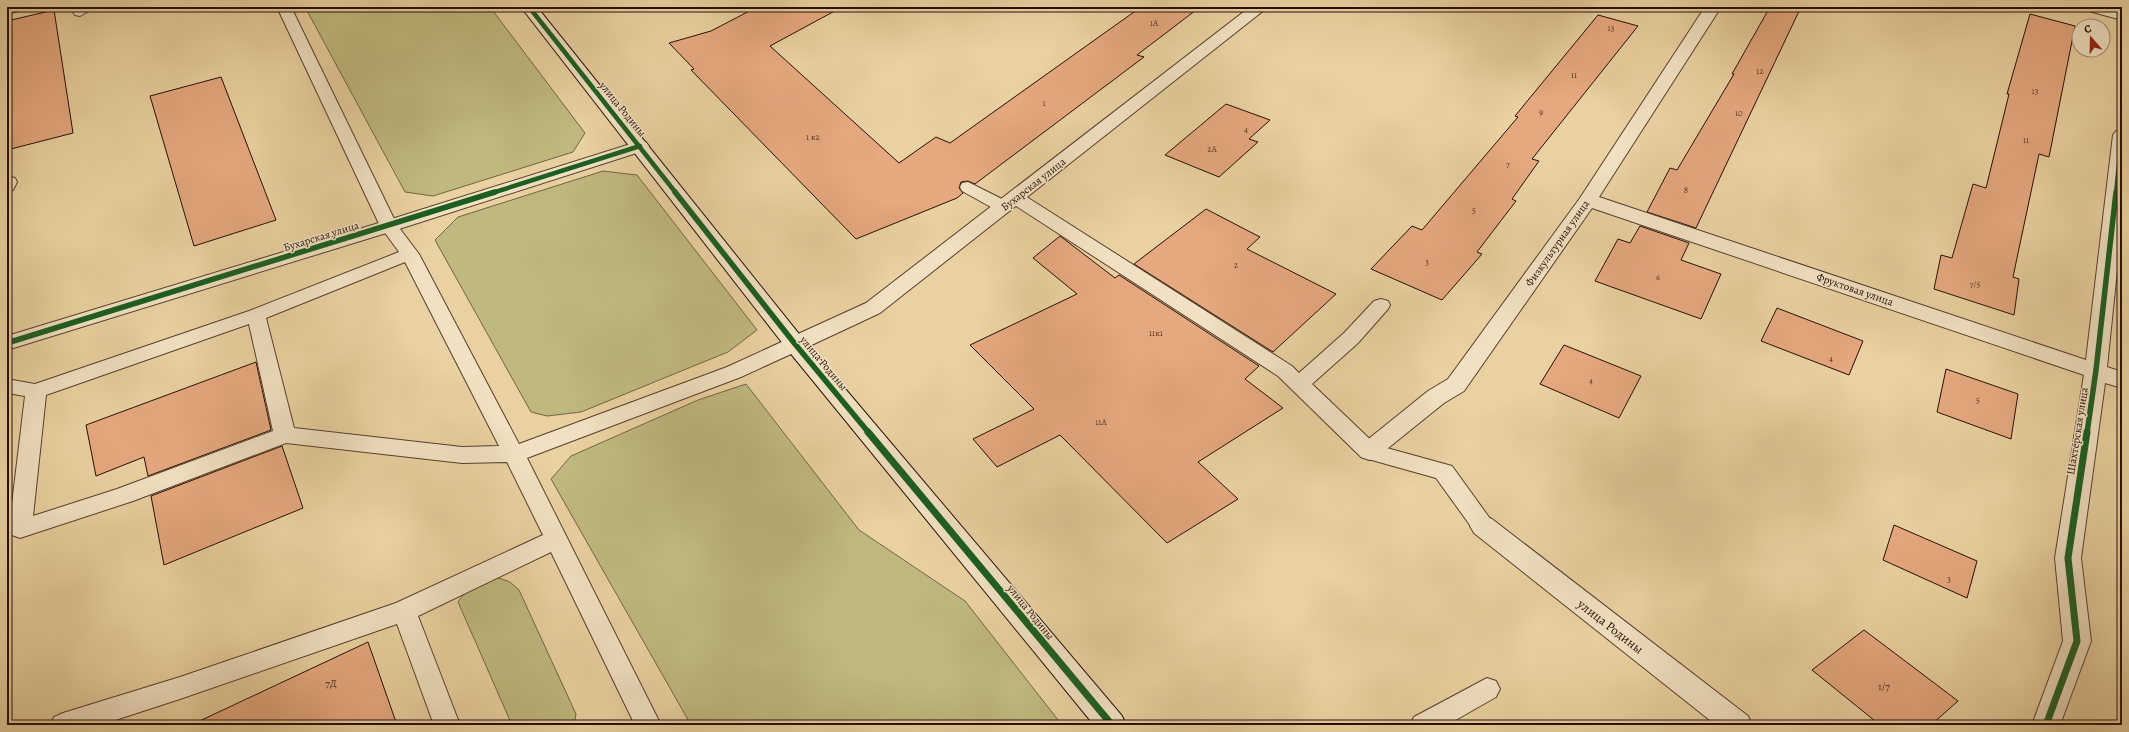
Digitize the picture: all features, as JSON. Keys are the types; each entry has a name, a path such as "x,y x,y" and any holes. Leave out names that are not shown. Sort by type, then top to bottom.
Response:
{"street":[{"name":"улица Родины","path":"529,7 795,344 1112,725"},
{"name":"Бухарская улица","path":"795,344 873,308 1260,7"},
{"name":"Физкультурная улица","path":"1369,451 1436,397 1456,385 1588,200 1713,7"},
{"path":"2090,7 2122,15"},
{"name":"Шахтёрская улица","path":"2046,725 2077,641 2068,558 2096,370 2122,135"},
{"name":"Бухарская улица","path":"7,343 389,226 640,146"},
{"name":"Фруктовая улица","path":"1588,200 2122,380"},
{"name":"улица Родины","path":"1483,526 1738,725"}],"lane":[{"path":"7,10 17,7"},
{"path":"284,7 389,226 410,254 514,454 648,725"},
{"path":"7,181 7,186"},
{"path":"968,188 1010,202 1285,371 1369,451 1444,472 1483,526"},
{"path":"7,386 36,391 256,315 410,254"},
{"path":"1299,384 1351,338 1381,305"},
{"path":"256,315 285,435"},
{"path":"36,391 20,530 124,495 285,435 462,455 514,454 734,372 795,344"},
{"path":"63,725 180,688 404,611 556,539"},
{"path":"404,611 447,725"},
{"path":"1423,725 1486,689"}],"shaded area":[{"path":"305,7 490,7 585,133 573,152 433,196 405,192"},
{"path":"603,171 637,175 757,330 728,352 581,412 547,416 531,412 435,240 458,217"},
{"path":"746,384 859,530 965,601 1062,725 691,725 551,479 571,456 698,400"},
{"path":"499,578 510,582 519,590 576,714 574,725 512,725 458,602 466,592 476,586"}],"building":[{"path":"757,7 842,7 770,46 899,163 936,137 950,143 1141,7 1200,7 1137,55 1144,57 975,184 968,181 961,182 959,188 963,193 957,198 856,239 691,70 694,69 669,43 711,31"},
{"path":"1770,7 1801,7 1696,228 1647,212 1670,168 1677,170 1734,74 1732,74"},
{"path":"54,10 73,133 7,150 7,21"},
{"path":"2030,14 2071,25 2071,46 2049,157 2039,154 2013,277 2019,279 2014,315 1934,289 1941,255 1952,258 1973,184 1986,188 2009,94 2007,94"},
{"path":"1598,15 1638,26 1532,159 1539,161 1512,199 1516,201 1477,252 1482,254 1442,300 1371,269 1412,226 1422,230 1518,117 1515,116"},
{"path":"221,77 276,220 194,246 150,96"},
{"path":"1226,104 1270,120 1249,139 1258,142 1219,177 1165,155"},
{"path":"1206,209 1260,237 1247,249 1336,294 1273,352 1134,264"},
{"path":"1640,226 1689,243 1681,260 1721,274 1701,319 1595,281 1618,239 1630,243"},
{"path":"1060,236 1115,278 1119,275 1259,366 1245,379 1283,408 1198,462 1238,499 1167,543 1060,435 997,467 973,439 1034,409 970,345 1077,294 1033,258"},
{"path":"1777,308 1863,341 1849,375 1761,341"},
{"path":"1564,345 1641,376 1619,418 1540,384"},
{"path":"256,362 271,430 148,476 144,457 96,476 86,425"},
{"path":"1946,369 2018,394 2011,439 1937,412"},
{"path":"282,446 303,508 164,565 151,496"},
{"path":"1894,525 1977,561 1967,598 1883,560"},
{"path":"1864,630 1958,701 1931,725 1880,725 1812,670"},
{"path":"368,642 397,725 191,725"}],"cycle path":[{"path":"529,7 795,344 1112,725"},
{"path":"2046,725 2077,641 2068,558 2096,370 2122,135"},
{"path":"7,343 389,226 640,146"}]}
